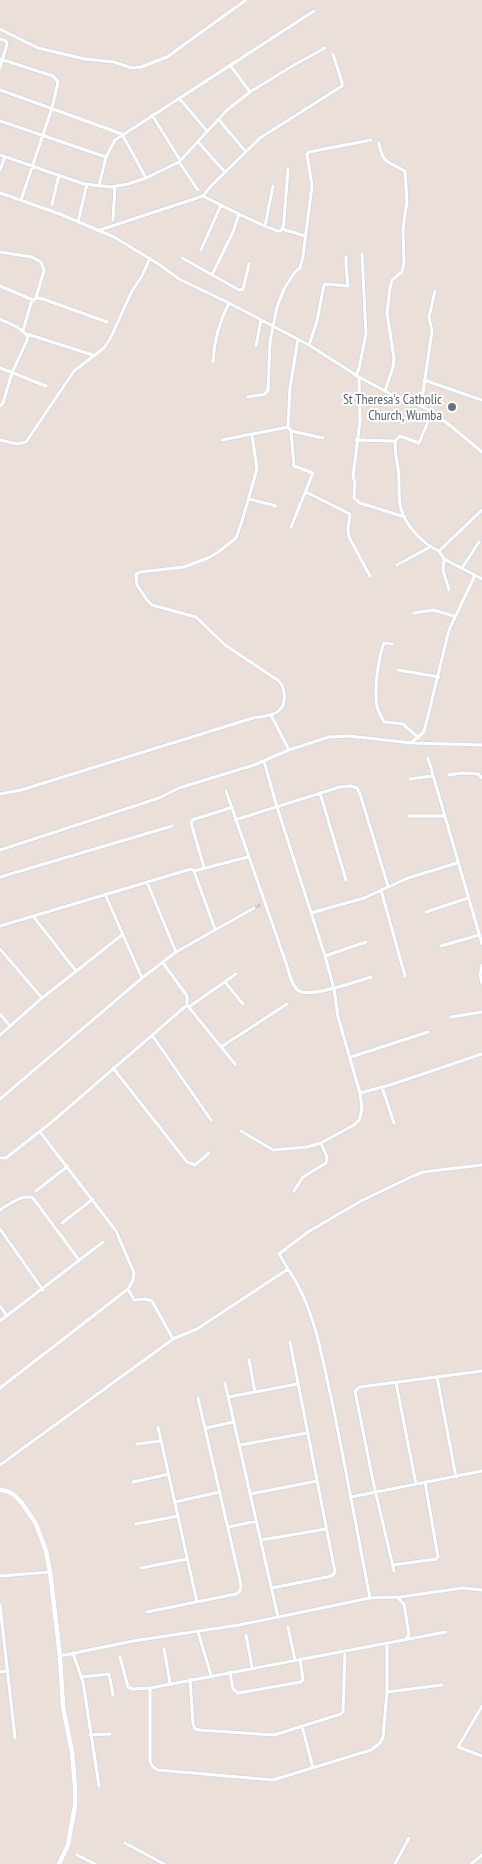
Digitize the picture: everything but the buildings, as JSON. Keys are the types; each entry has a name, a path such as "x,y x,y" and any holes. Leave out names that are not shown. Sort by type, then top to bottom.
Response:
{"street":[{"path":"0,30 38,48 85,59 114,62 132,68 141,68 167,57 246,0"},
{"path":"99,186 106,157 115,140 122,134 314,11"},
{"path":"0,39 6,41 7,44 1,59 0,68"},
{"path":"0,155 87,184 115,186 128,184 146,178 179,161 227,110 250,92 325,48"},
{"path":"100,231 203,196 260,138 342,86 333,54"},
{"path":"1,59 56,78 58,82 43,137 21,200"},
{"path":"230,65 250,92"},
{"path":"0,90 122,134 146,178"},
{"path":"179,98 207,131"},
{"path":"152,115 198,190"},
{"path":"219,120 246,152"},
{"path":"0,121 106,157"},
{"path":"248,397 265,394 268,390 268,355 280,298 284,289 301,266 312,186 307,154 309,152 371,140"},
{"path":"198,142 225,172"},
{"path":"379,143 380,151 391,166 405,171 407,201 403,229 404,262 402,272 392,280 390,288 387,313 392,335 393,368 384,391"},
{"path":"0,170 4,156"},
{"path":"282,229 288,192 288,168"},
{"path":"52,204 59,175"},
{"path":"78,222 87,184"},
{"path":"113,220 115,186"},
{"path":"265,226 273,186"},
{"path":"0,193 100,231 150,258 179,279 229,302 309,344 357,376 384,391 432,412 482,452"},
{"path":"203,196 277,231 282,229 305,236"},
{"path":"201,250 221,205"},
{"path":"212,275 233,232 239,214"},
{"path":"0,252 32,257 41,262 44,270 23,331"},
{"path":"362,254 366,334 357,376 360,422 356,440 353,477 355,482 354,498 360,503 405,517"},
{"path":"309,344 317,321 324,285 348,286 346,257"},
{"path":"0,440 17,444 26,442 33,428 50,408 74,371 104,348 150,258"},
{"path":"182,258 241,290 244,286 249,264"},
{"path":"0,286 108,322"},
{"path":"421,406 432,331 429,318 435,291"},
{"path":"213,362 217,334 229,302"},
{"path":"0,319 27,334 93,355"},
{"path":"256,346 261,319"},
{"path":"0,406 3,403 12,373 28,338 27,334"},
{"path":"291,527 313,473 294,466 290,429 290,388 298,339"},
{"path":"0,368 46,386"},
{"path":"424,380 482,400"},
{"path":"356,440 395,441 400,436 419,443 432,412"},
{"path":"222,440 290,429 323,438"},
{"path":"0,794 21,790 244,721 271,715 281,710 284,704 284,687 280,681 225,644 196,617 152,605 141,593 136,579 136,574 140,572 184,567 217,554 236,538 257,469 252,434"},
{"path":"395,441 400,506 405,517 417,536 438,551 444,559 482,579"},
{"path":"306,492 350,514 349,537 370,576"},
{"path":"249,499 276,506"},
{"path":"438,551 482,510"},
{"path":"462,568 479,542"},
{"path":"397,566 430,547"},
{"path":"444,559 443,570 449,590"},
{"path":"412,743 419,738 426,728 449,630 475,575"},
{"path":"414,613 433,610 454,616"},
{"path":"392,644 384,643 380,654 377,692 378,710 384,722 404,724 419,738"},
{"path":"398,670 439,677"},
{"path":"271,715 289,750"},
{"path":"0,850 159,798 179,788 264,761 320,739 338,736 412,743 482,745"},
{"path":"428,758 482,944"},
{"path":"241,1131 273,1150 307,1147 321,1143 354,1125 360,1120 362,1110 360,1093 338,1017 334,989 325,956 276,807 264,761"},
{"path":"449,775 462,773 478,774 482,778"},
{"path":"410,779 432,776"},
{"path":"235,820 340,787 351,786 357,788 388,886"},
{"path":"226,791 262,904 297,989 304,993 334,989 371,978"},
{"path":"320,793 346,880"},
{"path":"204,868 190,826 192,820 230,808"},
{"path":"408,816 444,816"},
{"path":"0,878 172,826"},
{"path":"0,926 191,869 194,871 248,857"},
{"path":"310,913 364,898 388,886 457,863"},
{"path":"194,871 215,929"},
{"path":"147,882 176,952"},
{"path":"381,890 405,976"},
{"path":"105,894 142,978"},
{"path":"426,912 468,898"},
{"path":"0,1099 142,978 176,952 254,908"},
{"path":"33,916 76,971"},
{"path":"441,946 479,934"},
{"path":"0,1035 42,998 122,935"},
{"path":"325,956 366,942"},
{"path":"0,949 42,998"},
{"path":"163,963 187,996 188,1006 236,1064"},
{"path":"482,965 480,975 482,983"},
{"path":"0,1158 6,1158 40,1132 188,1006 236,974"},
{"path":"225,982 243,1004"},
{"path":"221,1047 288,1004"},
{"path":"450,1017 482,1012"},
{"path":"0,1014 10,1026"},
{"path":"351,1057 428,1032"},
{"path":"152,1035 211,1120"},
{"path":"360,1093 482,1054"},
{"path":"113,1068 186,1162 195,1165 209,1153"},
{"path":"382,1087 394,1123"},
{"path":"0,1388 128,1289 133,1280 134,1273 116,1231 68,1166 40,1132"},
{"path":"294,1191 303,1177 326,1163 327,1157 321,1143"},
{"path":"370,1598 327,1381 308,1305 300,1285 278,1254 308,1232 361,1201 423,1172 482,1165"},
{"path":"36,1191 68,1166"},
{"path":"0,1210 21,1197 33,1198 79,1260"},
{"path":"62,1223 93,1199"},
{"path":"0,1229 43,1290"},
{"path":"0,1321 43,1290 103,1242"},
{"path":"0,1465 173,1339 197,1328 288,1269"},
{"path":"128,1289 134,1300 145,1299 152,1301 173,1339"},
{"path":"0,1306 7,1316"},
{"path":"272,1588 334,1575 335,1572 290,1342"},
{"path":"249,1360 255,1392"},
{"path":"394,1571 373,1481 355,1390 482,1371"},
{"path":"437,1377 456,1477"},
{"path":"226,1383 278,1617"},
{"path":"396,1383 416,1484"},
{"path":"229,1398 297,1384"},
{"path":"148,1612 236,1594 240,1591 241,1585 198,1398"},
{"path":"206,1428 234,1422"},
{"path":"158,1427 197,1602"},
{"path":"240,1445 307,1433"},
{"path":"137,1444 161,1441"},
{"path":"351,1497 482,1471"},
{"path":"132,1482 169,1474"},
{"path":"250,1494 317,1481"},
{"path":"392,1565 436,1559 438,1557 425,1482"},
{"path":"0,1490 14,1495 36,1524 46,1551 50,1572 60,1656 63,1707 72,1752 75,1805 68,1846 59,1864"},
{"path":"175,1502 220,1492"},
{"path":"136,1524 178,1516"},
{"path":"228,1527 257,1522"},
{"path":"261,1540 326,1529"},
{"path":"142,1568 187,1559"},
{"path":"0,1576 50,1572"},
{"path":"60,1656 198,1632 370,1598 397,1597 464,1588 481,1590"},
{"path":"397,1597 404,1604 409,1635 406,1640"},
{"path":"0,1605 15,1738"},
{"path":"288,1627 295,1660"},
{"path":"198,1632 211,1675"},
{"path":"120,1657 128,1687 150,1688 252,1667 446,1632"},
{"path":"246,1635 252,1667"},
{"path":"150,1688 150,1762 153,1767 158,1770 273,1780 371,1750 380,1743 383,1737 387,1692 387,1643"},
{"path":"164,1649 170,1683"},
{"path":"190,1679 195,1729 266,1736 274,1735 343,1712 345,1651"},
{"path":"73,1653 81,1677 98,1786"},
{"path":"230,1672 233,1689 238,1693 291,1684 303,1680 300,1658"},
{"path":"0,1672 8,1671"},
{"path":"81,1677 109,1674 113,1695"},
{"path":"387,1692 442,1685"},
{"path":"482,1706 458,1746 482,1756"},
{"path":"302,1726 313,1768"},
{"path":"90,1735 110,1734"},
{"path":"395,1864 410,1838"},
{"path":"124,1844 164,1864"},
{"path":"76,1854 95,1864"},
{"path":"471,1864 482,1855"}],"tunnel":[{"path":"254,908 260,905"}],"place":[{"name":"St Theresa's Catholic Church, Wumba","path":"452,407"}]}
